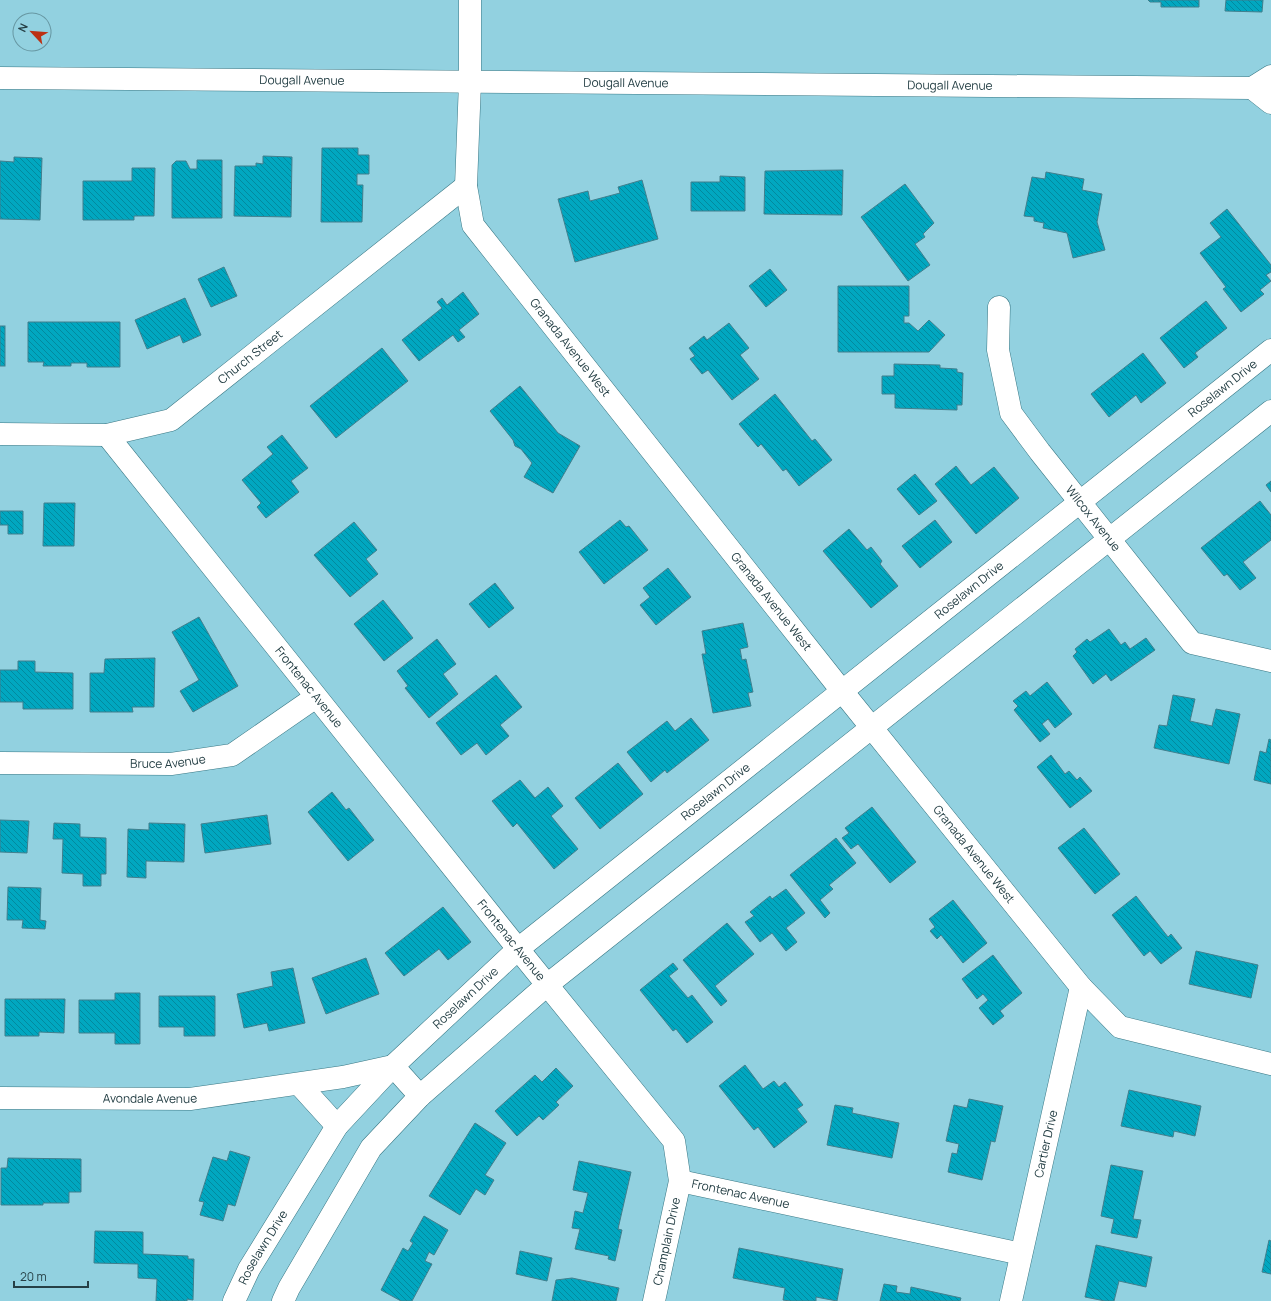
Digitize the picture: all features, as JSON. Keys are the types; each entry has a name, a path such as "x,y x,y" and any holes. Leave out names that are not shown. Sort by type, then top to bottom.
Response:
{"street":[{"name":"Granada Avenue West","path":"470,0 470,82 466,186 473,225 842,691 1081,987 1120,1028 1271,1064"},
{"path":"1271,76 1252,88 1271,103"},
{"name":"Dougall Avenue","path":"0,78 1252,88"},
{"name":"Church Street","path":"0,434 107,435 171,420 466,186"},
{"name":"Wilcox Avenue","path":"999,307 998,350 1011,413 1040,452 1192,643 1271,661"},
{"name":"Roselawn Drive","path":"234,1301 249,1269 337,1126 393,1066 518,949 1271,350"},
{"path":"283,1301 288,1288 371,1148 420,1096 547,985 1271,410"},
{"name":"Frontenac Avenue","path":"107,435 518,949 674,1141 680,1181 1021,1254"},
{"name":"Bruce Avenue","path":"0,763 170,764 232,755 316,697"},
{"name":"Cartier Drive","path":"1011,1301 1081,987"},
{"path":"393,1066 420,1096"},
{"name":"Avondale Avenue","path":"0,1098 190,1099 343,1077 393,1066"},
{"path":"299,1084 337,1126"},
{"name":"Champlain Drive","path":"654,1301 680,1181"}],"building":[{"path":"1148,0 1199,0 1199,7 1161,7 1161,2 1150,2"},
{"path":"1226,0 1263,0 1262,12 1225,11"},
{"path":"322,148 358,148 358,155 369,155 369,174 357,174 357,185 363,185 362,222 321,222"},
{"path":"263,156 292,157 291,217 234,216 235,166 256,166 256,163 263,164"},
{"path":"14,157 42,158 40,220 0,219 0,161 14,162"},
{"path":"197,160 222,160 222,218 172,218 172,165 176,161 186,161 190,169 197,169"},
{"path":"132,168 155,168 154,216 134,216 134,220 83,220 83,181 132,181"},
{"path":"843,170 842,215 764,214 765,171"},
{"path":"1046,172 1084,179 1082,190 1102,194 1097,222 1105,250 1073,258 1067,233 1043,228 1044,223 1034,221 1034,217 1024,216 1032,177 1045,179"},
{"path":"720,176 745,177 745,211 691,211 691,182 720,182"},
{"path":"642,180 658,239 575,262 558,199 588,191 590,201 620,193 618,187"},
{"path":"905,184 934,223 923,234 925,237 915,244 930,265 908,281 861,217"},
{"path":"1227,209 1271,265 1271,272 1266,275 1271,281 1260,290 1264,294 1241,312 1223,289 1226,287 1200,253 1221,237 1210,223"},
{"path":"224,267 237,296 211,307 198,279"},
{"path":"770,269 787,290 766,307 749,286"},
{"path":"838,286 909,286 909,316 904,316 904,323 909,323 918,331 929,320 945,335 929,352 838,352"},
{"path":"463,292 479,314 459,330 465,337 458,342 453,335 419,361 402,340 442,308 437,302 442,298 447,305"},
{"path":"185,298 201,335 183,343 180,335 147,349 135,320"},
{"path":"1206,301 1227,328 1195,353 1198,357 1184,368 1160,338"},
{"path":"28,322 120,322 120,367 87,367 87,363 71,363 71,366 43,366 44,362 28,362"},
{"path":"729,323 749,348 740,355 759,379 732,400 708,370 702,374 690,359 695,356 689,348 704,336 707,340"},
{"path":"0,326 5,326 5,366 0,366"},
{"path":"382,348 408,381 336,438 310,406"},
{"path":"1143,353 1166,383 1141,403 1136,395 1109,417 1091,394"},
{"path":"894,364 940,365 940,368 957,369 957,372 963,373 962,405 957,405 957,410 895,408 895,394 882,394 882,376 894,376"},
{"path":"520,386 558,433 580,446 553,493 524,477 532,463 521,449 515,446 513,440 490,411"},
{"path":"775,394 812,441 815,439 832,460 799,486 786,469 783,471 761,444 758,447 739,424"},
{"path":"282,435 308,468 291,481 299,492 266,518 257,507 261,503 242,480 273,454 267,447"},
{"path":"956,466 971,485 994,467 1019,498 976,534 935,484"},
{"path":"915,474 937,501 919,515 897,489"},
{"path":"1271,481 1271,492 1266,485"},
{"path":"1260,501 1271,515 1271,540 1243,562 1256,578 1240,590 1227,574 1224,576 1201,548"},
{"path":"44,503 75,503 74,546 43,546"},
{"path":"0,511 23,511 23,534 8,534 8,525 0,525"},
{"path":"620,520 626,527 629,526 648,550 604,584 579,552"},
{"path":"935,520 952,542 920,568 902,546"},
{"path":"354,522 377,550 366,559 378,574 350,597 314,555"},
{"path":"849,529 867,550 871,547 882,561 880,564 898,586 871,608 823,551"},
{"path":"668,568 691,597 656,625 640,605 650,597 643,588"},
{"path":"495,583 514,608 489,628 469,604"},
{"path":"383,600 413,638 384,661 354,624"},
{"path":"199,617 238,686 193,712 180,691 199,680 172,632"},
{"path":"743,623 748,647 740,649 742,660 746,659 753,692 748,693 751,706 713,713 702,654 706,654 702,631"},
{"path":"1109,629 1121,645 1125,642 1130,649 1146,638 1155,650 1111,681 1106,674 1093,684 1073,656 1077,652 1075,649 1087,639 1090,642"},
{"path":"437,639 456,664 443,674 458,694 429,718 405,688 408,686 397,671"},
{"path":"155,658 154,707 132,707 133,712 90,712 90,673 104,673 105,659"},
{"path":"18,661 35,661 35,672 73,673 73,709 23,709 23,702 0,702 0,670 18,670"},
{"path":"496,675 522,707 500,725 509,736 486,755 477,743 461,755 436,723"},
{"path":"1047,682 1072,714 1055,728 1048,719 1042,724 1050,734 1040,742 1014,710 1018,706 1013,701 1026,691 1030,696"},
{"path":"1173,695 1195,699 1190,721 1212,726 1216,709 1240,714 1229,764 1154,748 1159,725 1167,726"},
{"path":"691,718 709,740 667,773 665,770 651,782 627,752 667,721 675,731"},
{"path":"1269,739 1271,740 1271,784 1254,780 1260,751 1266,753"},
{"path":"1051,755 1065,774 1069,771 1077,780 1080,777 1092,791 1070,808 1037,767"},
{"path":"618,763 643,794 600,829 575,798"},
{"path":"520,780 535,798 548,787 563,806 551,816 578,849 554,869 517,823 513,827 492,801"},
{"path":"332,792 346,810 349,808 374,840 348,861 308,812"},
{"path":"872,807 916,862 890,883 858,844 851,849 842,838 849,833 845,828"},
{"path":"267,815 271,844 205,853 201,824"},
{"path":"0,820 29,821 27,853 0,852"},
{"path":"54,823 80,824 80,837 106,838 106,874 101,874 101,886 83,886 83,874 62,873 63,839 53,839"},
{"path":"149,823 185,824 184,862 146,861 146,878 127,877 128,829 149,830"},
{"path":"1084,828 1120,874 1095,894 1058,848"},
{"path":"836,838 856,863 829,885 833,889 820,900 830,913 825,918 790,875"},
{"path":"8,887 41,888 40,920 46,921 45,929 22,928 23,920 7,920"},
{"path":"786,889 805,913 786,928 797,942 786,951 772,933 760,942 745,922 754,916 750,912 770,896 772,899"},
{"path":"1136,896 1168,937 1171,934 1182,948 1161,964 1150,951 1144,956 1112,915"},
{"path":"953,900 987,943 963,963 941,935 937,939 930,931 935,927 929,919"},
{"path":"443,907 471,942 448,960 439,949 404,976 385,953"},
{"path":"727,923 754,954 715,986 727,1001 721,1006 683,960"},
{"path":"1196,951 1258,965 1251,998 1189,984"},
{"path":"993,955 1022,993 1000,1011 1004,1016 993,1025 979,1008 988,1000 983,994 977,999 962,979"},
{"path":"366,958 379,994 326,1014 312,978"},
{"path":"673,963 678,969 669,976 688,998 692,995 713,1022 687,1043 676,1029 673,1031 640,990"},
{"path":"293,968 305,1023 269,1031 267,1023 244,1028 237,994 273,986 271,972"},
{"path":"115,993 140,993 140,1044 115,1044 115,1033 79,1033 79,1000 115,1000"},
{"path":"159,996 215,996 215,1036 184,1036 184,1027 159,1027"},
{"path":"5,999 65,999 64,1033 39,1032 39,1036 5,1036"},
{"path":"745,1065 763,1089 774,1081 779,1087 785,1082 803,1105 797,1109 807,1122 774,1148 758,1127 754,1130 719,1086"},
{"path":"556,1068 573,1086 556,1102 559,1105 543,1120 539,1116 517,1136 495,1111 535,1075 542,1082"},
{"path":"1129,1090 1201,1106 1195,1136 1174,1131 1173,1137 1121,1126"},
{"path":"969,1099 1003,1106 995,1142 991,1141 982,1180 948,1172 952,1153 957,1154 959,1144 946,1141 954,1105 967,1108"},
{"path":"835,1105 853,1108 852,1113 899,1123 892,1158 827,1145"},
{"path":"475,1123 506,1143 485,1175 494,1180 485,1195 476,1189 460,1215 429,1196"},
{"path":"230,1151 250,1157 235,1206 228,1204 223,1221 200,1215 204,1202 199,1201 213,1157 227,1161"},
{"path":"8,1158 81,1159 81,1192 69,1192 69,1203 43,1203 43,1205 1,1205 1,1168 7,1168"},
{"path":"579,1161 631,1172 618,1229 622,1230 615,1261 608,1259 609,1256 575,1249 580,1229 572,1228 575,1211 583,1213 588,1193 573,1190"},
{"path":"1111,1165 1143,1171 1133,1219 1141,1220 1137,1238 1111,1233 1114,1219 1101,1216"},
{"path":"424,1216 448,1230 434,1255 429,1252 425,1261 432,1264 412,1301 401,1301 381,1290 403,1248 408,1251 413,1243 410,1241"},
{"path":"95,1231 143,1232 143,1254 188,1256 188,1259 194,1259 193,1300 156,1301 157,1279 138,1278 138,1264 94,1263"},
{"path":"1269,1240 1271,1241 1271,1274 1262,1272"},
{"path":"1096,1245 1152,1257 1146,1287 1119,1281 1114,1301 1105,1301 1085,1297"},
{"path":"739,1248 843,1269 837,1301 816,1297 816,1301 783,1300 785,1288 733,1278"},
{"path":"520,1251 552,1258 547,1281 516,1274"},
{"path":"572,1278 619,1288 616,1301 552,1301 556,1280"},
{"path":"884,1284 897,1286 896,1292 910,1294 911,1287 961,1298 960,1301 880,1301"}]}
